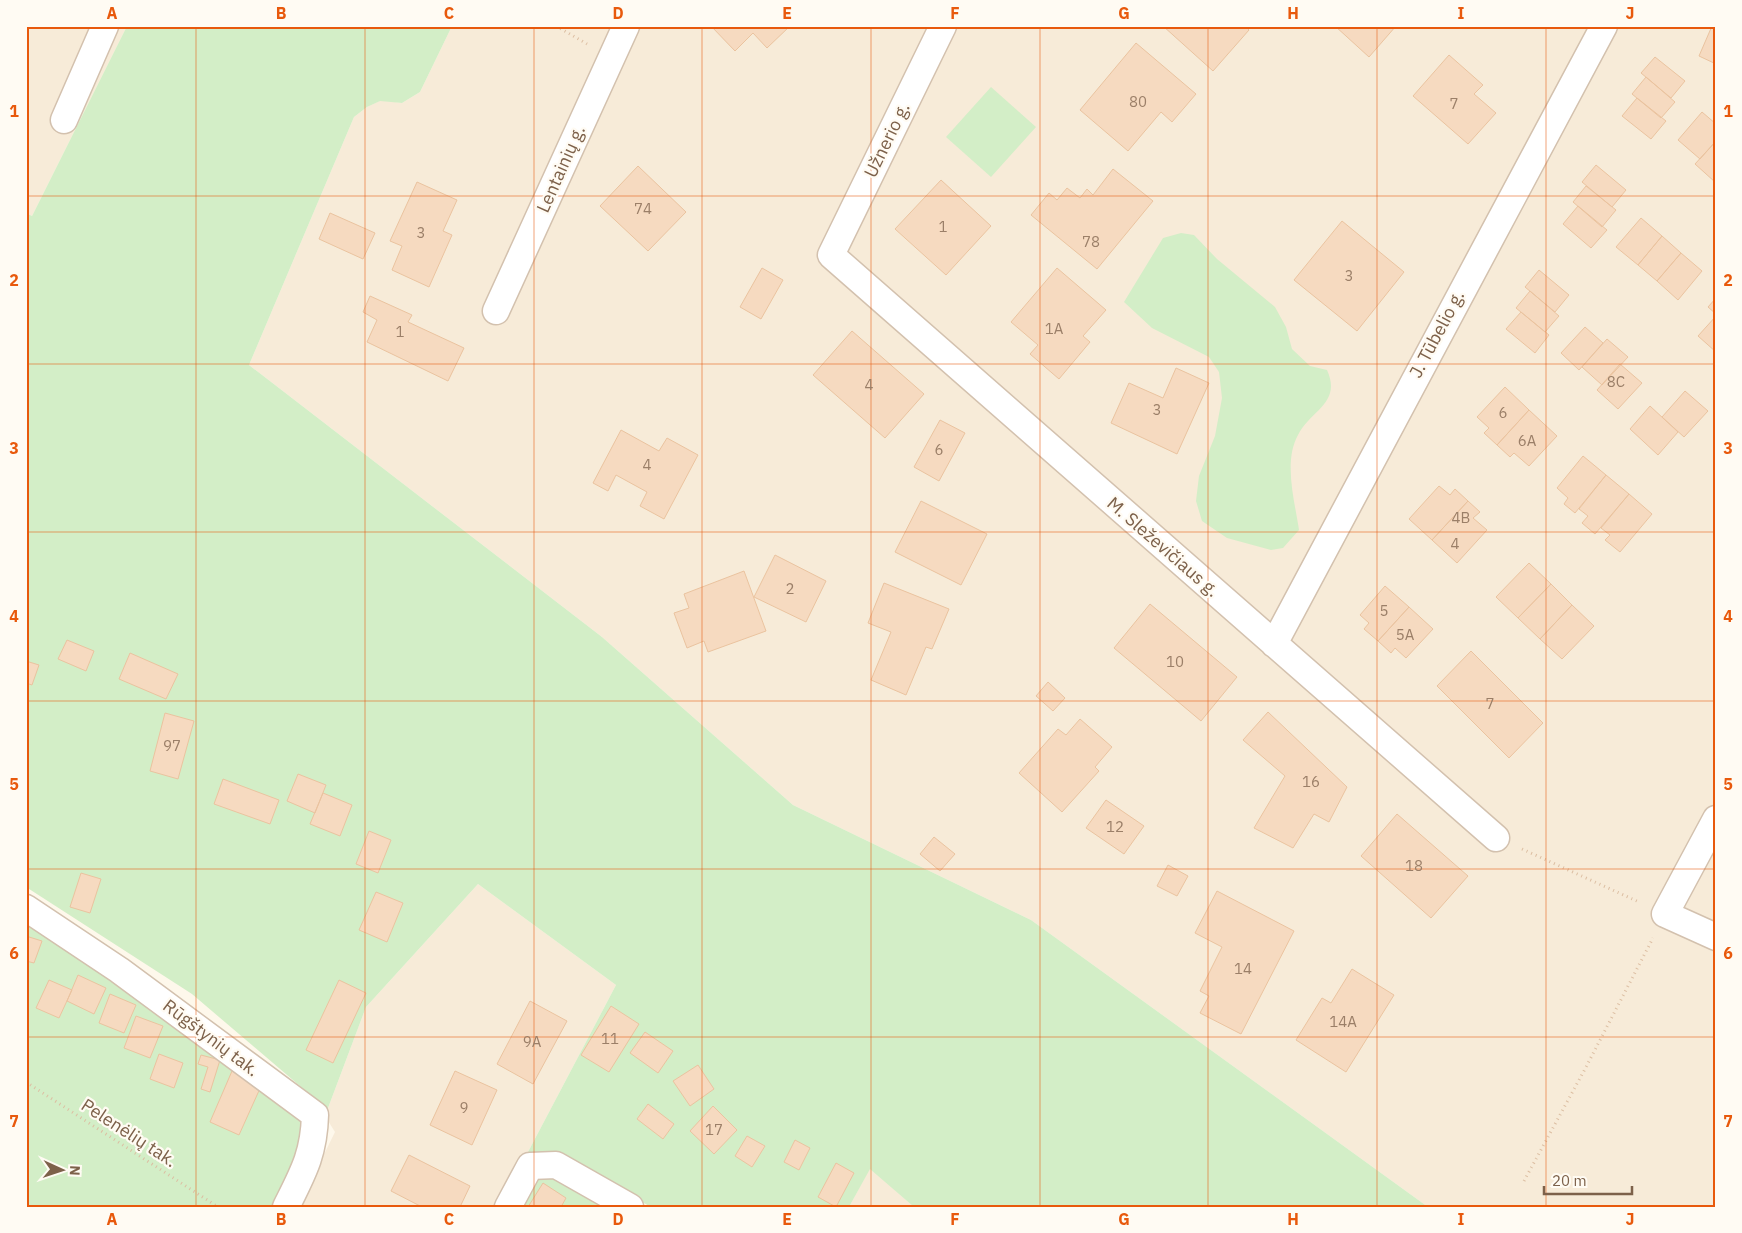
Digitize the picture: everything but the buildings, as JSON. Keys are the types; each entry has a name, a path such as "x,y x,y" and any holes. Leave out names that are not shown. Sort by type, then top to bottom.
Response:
{"street":[{"path":"64,120 106,26"},
{"name":"Lentainių g.","path":"496,311 626,26"},
{"name":"Užnerio g.","path":"831,255 943,26"},
{"name":"J. Tūbelio g.","path":"1274,644 1604,26"},
{"name":"M. Sleževičiaus g.","path":"831,255 1496,838"},
{"path":"1716,820 1665,914 1716,938"},
{"name":"Rūgštynių tak.","path":"26,908 119,970 315,1115 314,1142 304,1171 286,1207"},
{"path":"508,1207 530,1166 556,1165 630,1207"}],"path":[{"path":"556,26 611,58"},
{"path":"1496,838 1665,914 1585,1069 1524,1180"},
{"name":"Pelenėlių tak.","path":"26,1082 218,1207"}],"shaded area":[{"path":"26,26 127,26 32,216 26,213"},
{"path":"452,26 1716,26 1716,1207 1428,1207 1031,920 793,805 602,637 249,365 354,117 367,107 381,100 402,103 420,92"},
{"path":"478,884 616,985 499,1207 298,1207 335,1132 325,1116 366,1007"},
{"path":"870,1168 914,1207 849,1207"}],"green space":[{"path":"127,26 452,26 420,92 402,103 380,101 367,107 354,117 249,365 602,637 793,805 1031,920 1428,1207 914,1207 870,1169 849,1207 651,1207 552,1152 528,1152 616,985 478,884 366,1007 325,1116 321,1104 192,994 26,887 26,213 32,216"},
{"path":"991,87 1036,127 991,177 946,137"},
{"path":"1181,233 1194,235 1217,259 1275,307 1286,327 1292,349 1310,366 1327,370 1331,381 1331,391 1328,398 1304,426 1294,446 1291,457 1291,482 1299,530 1283,548 1271,550 1227,538 1202,521 1196,501 1199,476 1215,436 1222,398 1219,372 1209,357 1152,328 1124,302 1163,238"},
{"path":"26,921 298,1111 306,1128 304,1145 273,1207 26,1207"},
{"path":"552,1172 611,1207 516,1207 533,1173"}]}
